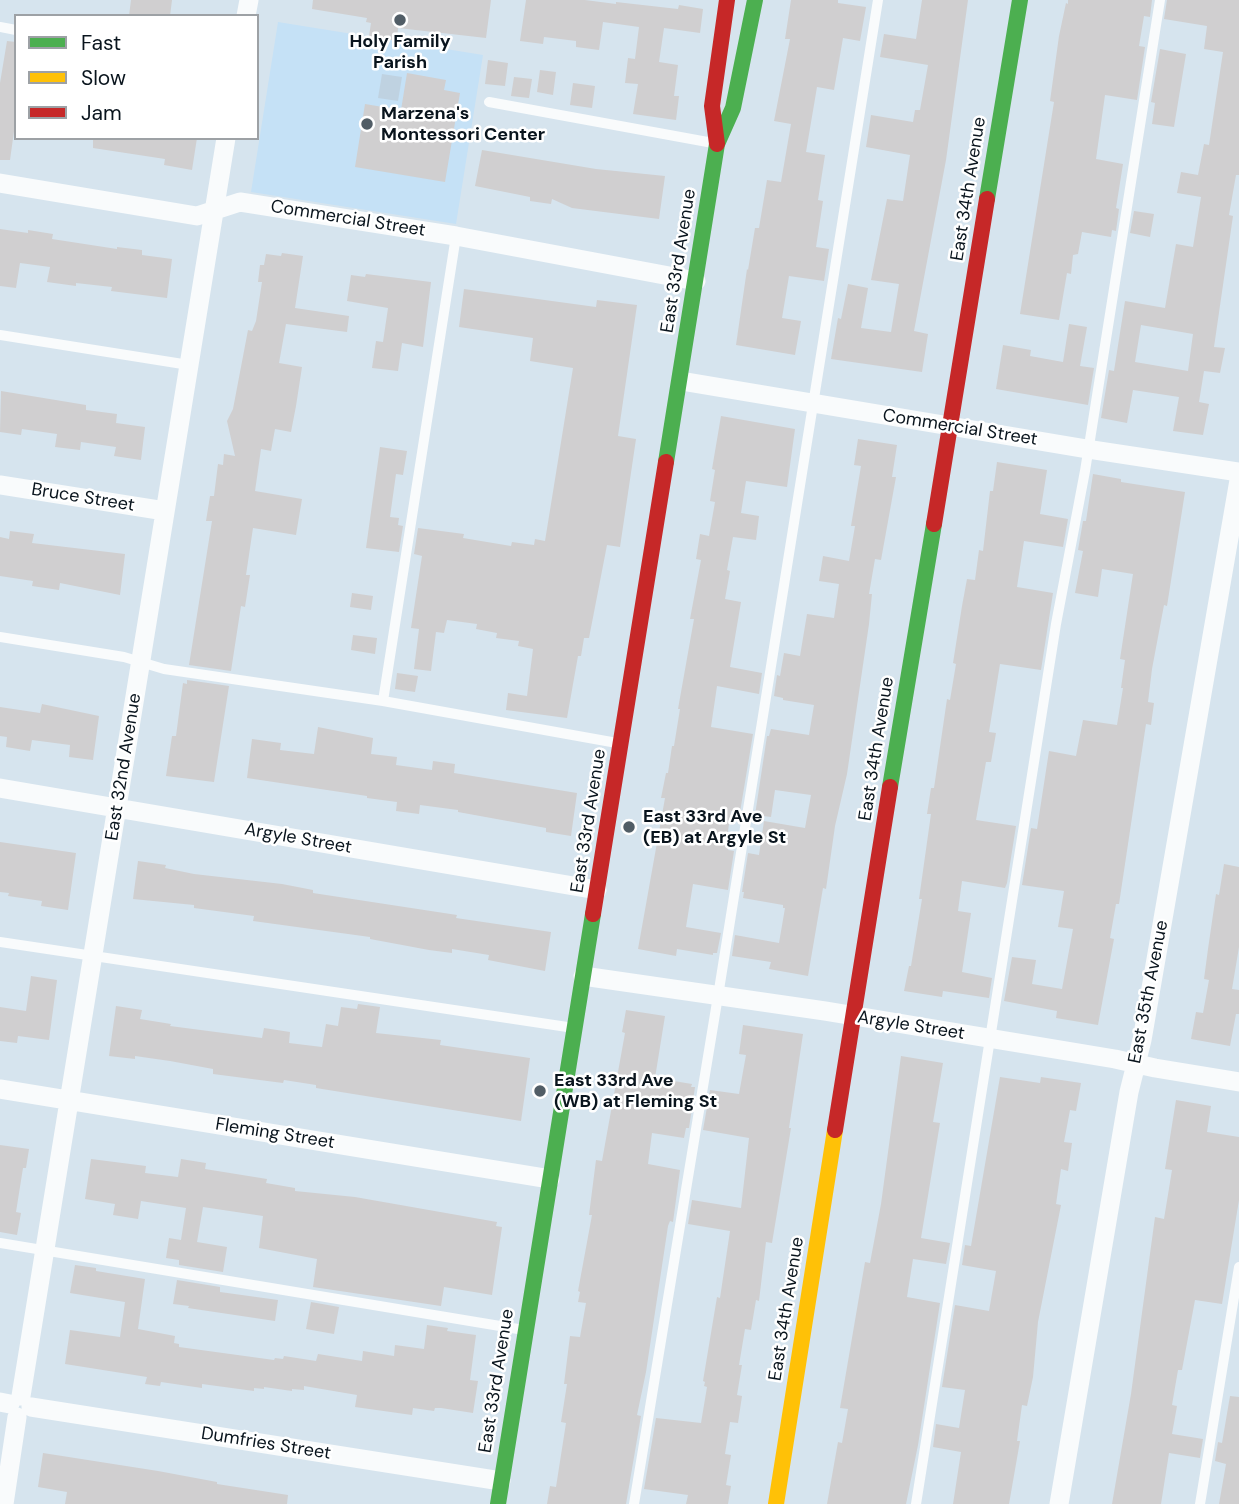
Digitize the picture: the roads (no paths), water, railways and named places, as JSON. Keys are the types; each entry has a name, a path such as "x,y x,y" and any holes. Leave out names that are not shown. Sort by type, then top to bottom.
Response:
{"street":[{"name":"East 33rd Avenue","path":"717,144 712,106 727,0"},
{"name":"East 33rd Avenue","path":"498,1504 524,1330 681,381 717,144 733,108 755,0"},
{"name":"East 34th Avenue","path":"776,1504 852,1017 1020,0"},
{"name":"East 32nd Avenue","path":"4,1504 16,1405 93,957 226,140"},
{"name":"Commercial Street","path":"0,183 197,216 240,202 456,236 696,281"},
{"name":"Commercial Street","path":"681,381 1239,472"},
{"name":"East 35th Avenue","path":"1059,1504 1239,480"},
{"name":"Bruce Street","path":"0,485 165,511"},
{"name":"Argyle Street","path":"0,788 597,890"},
{"name":"Argyle Street","path":"583,976 992,1039 1239,1082"},
{"name":"Fleming Street","path":"0,1089 550,1179"},
{"name":"Dumfries Street","path":"16,1405 501,1481"}],"lane":[{"path":"634,1504 878,0"},
{"path":"916,1504 1056,624 1160,0"},
{"path":"489,102 717,144"},
{"path":"383,701 456,236"},
{"path":"0,335 189,365"},
{"path":"0,637 124,657 164,669 383,701 621,744"},
{"path":"0,942 575,1028"},
{"path":"0,1243 524,1330"},
{"path":"1200,1504 1239,1266"}],"place":[{"name":"Holy Family Parish","path":"400,20"},
{"name":"Marzena's Montessori Center","path":"367,124"},
{"name":"East 33rd Ave (EB) at Argyle St","path":"629,827"},
{"name":"East 33rd Ave (WB) at Fleming St","path":"540,1091"}]}
